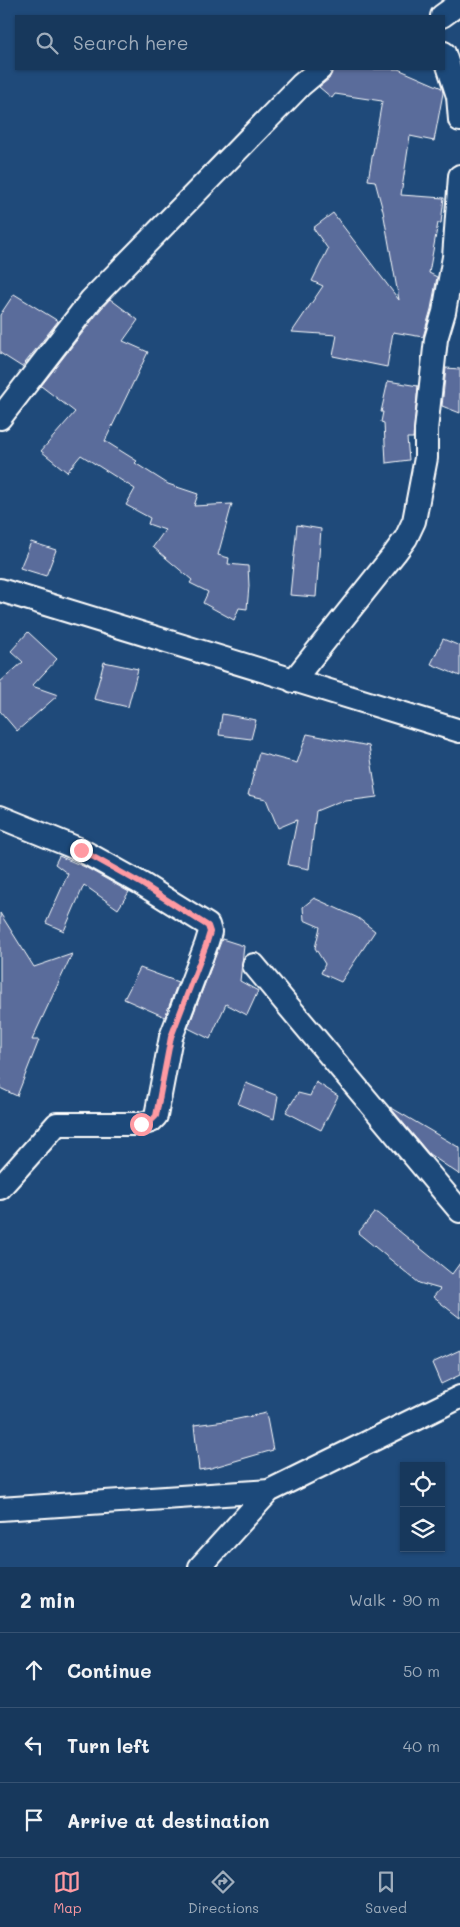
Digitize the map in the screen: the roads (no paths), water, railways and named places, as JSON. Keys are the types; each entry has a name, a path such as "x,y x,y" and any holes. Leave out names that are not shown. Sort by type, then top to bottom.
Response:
{"street":[{"path":"445,56 458,96 460,120"},
{"path":"0,418 91,300 301,84 319,70"},
{"path":"293,681 406,538 414,522 426,458 427,422 436,339 444,312 454,257 460,176"},
{"path":"0,590 460,731"},
{"path":"0,817 81,850 142,884 208,926 210,932 201,962 171,1037 156,1116 151,1121 141,1124 57,1124 0,1188"},
{"path":"254,965 460,1212"},
{"path":"0,1509 269,1491 460,1398"},
{"path":"200,1567 219,1557 269,1491"}]}
